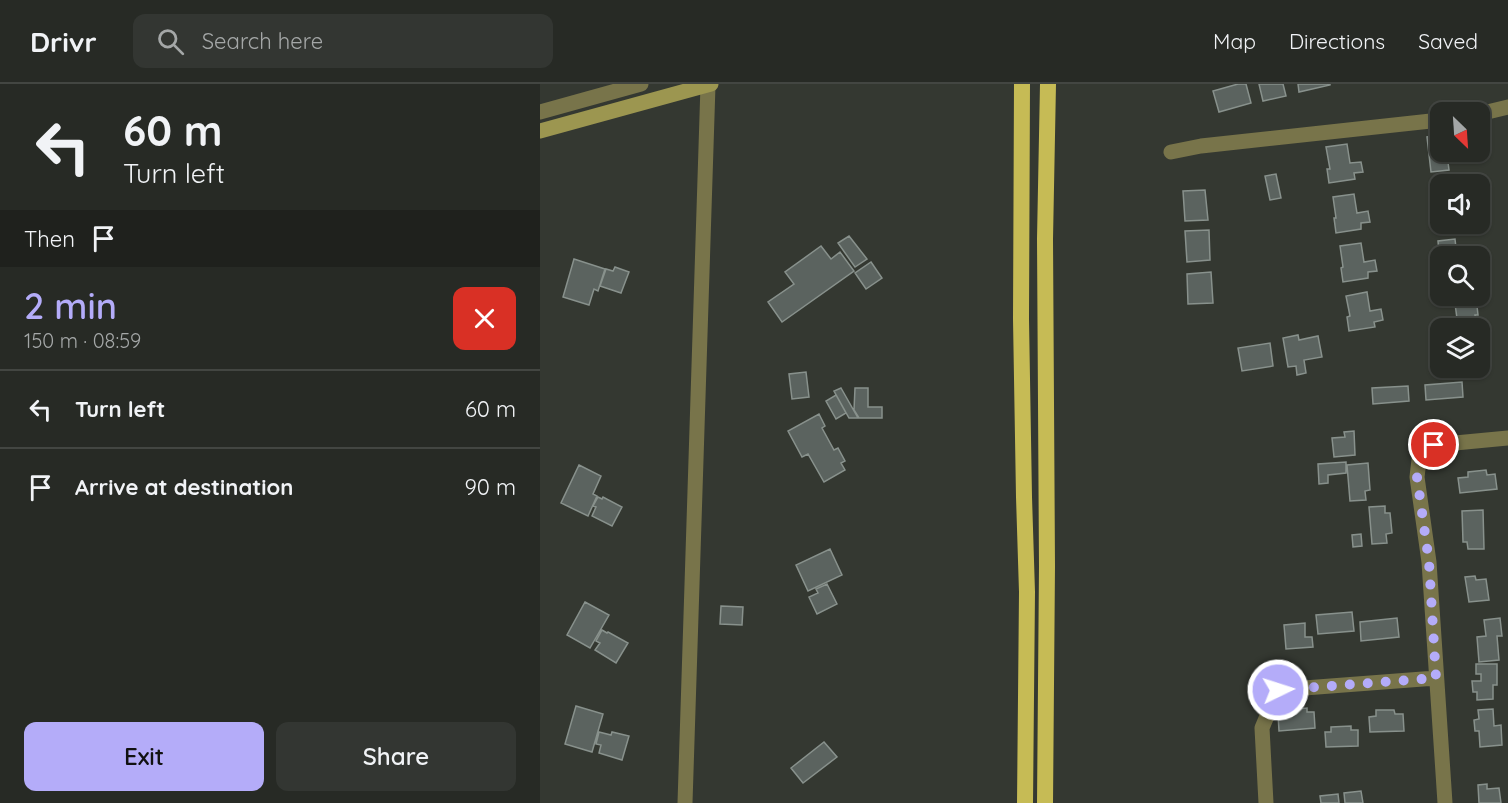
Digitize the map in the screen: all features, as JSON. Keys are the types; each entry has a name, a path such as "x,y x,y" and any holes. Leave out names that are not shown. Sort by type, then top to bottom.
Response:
{"highway":[{"path":"1022,84 1021,318 1028,592 1024,803"},
{"path":"1045,803 1047,566 1045,239 1048,84"}],"main road":[{"path":"540,131 709,84"}],"street":[{"path":"540,112 640,84"},
{"path":"685,803 709,84"},
{"path":"1490,111 1508,107"},
{"path":"1171,152 1201,146 1430,121"},
{"path":"1445,803 1429,562 1417,477 1419,460 1423,451 1434,445 1508,438"},
{"path":"1266,803 1262,728 1278,690 1436,678"}],"building":[{"path":"1246,84 1251,103 1219,112 1213,91"},
{"path":"1259,84 1283,84 1286,96 1263,101"},
{"path":"1298,84 1330,84 1330,85 1299,92"},
{"path":"1427,137 1430,137 1430,162 1448,162 1449,170 1431,172"},
{"path":"1347,144 1350,163 1361,162 1363,172 1354,173 1355,179 1329,183 1327,169 1330,169 1326,147"},
{"path":"1276,174 1281,198 1270,200 1265,176"},
{"path":"1205,190 1208,220 1185,221 1183,191"},
{"path":"1354,194 1357,213 1368,211 1370,222 1361,223 1361,229 1336,233 1333,197"},
{"path":"1209,230 1210,260 1187,262 1185,231"},
{"path":"849,236 867,259 855,267 838,243"},
{"path":"1455,239 1456,246 1438,246 1438,241"},
{"path":"1361,243 1364,262 1375,260 1377,271 1368,272 1368,278 1343,282 1340,246"},
{"path":"821,246 831,259 840,252 854,271 782,322 768,302 794,284 785,272"},
{"path":"574,259 605,269 598,291 594,289 589,305 563,297"},
{"path":"871,262 882,278 866,289 855,273"},
{"path":"615,267 629,272 621,293 600,286 606,269 613,271"},
{"path":"1211,272 1213,303 1188,304 1187,274"},
{"path":"1367,292 1370,311 1381,309 1383,320 1374,322 1375,327 1349,331 1347,317 1350,316 1346,296"},
{"path":"1455,306 1477,306 1478,315 1475,315 1475,318 1457,318"},
{"path":"1298,335 1299,340 1318,336 1322,357 1304,360 1306,373 1297,375 1296,366 1288,367 1283,338"},
{"path":"1270,343 1273,366 1242,371 1238,348"},
{"path":"806,372 809,397 792,399 789,374"},
{"path":"1462,382 1463,397 1426,400 1425,385"},
{"path":"1408,386 1409,401 1373,404 1372,388"},
{"path":"841,388 858,418 849,418 834,391"},
{"path":"855,388 868,388 868,407 882,407 882,418 859,418 854,410"},
{"path":"836,395 846,413 836,419 826,401"},
{"path":"819,414 825,426 822,428 834,450 838,448 845,461 841,463 845,470 824,482 808,454 802,457 788,431"},
{"path":"1354,431 1355,455 1334,457 1332,438 1345,437 1344,432"},
{"path":"1346,462 1346,473 1328,475 1328,483 1319,484 1318,464"},
{"path":"1368,463 1370,490 1365,491 1366,500 1350,501 1347,465"},
{"path":"579,465 601,476 593,494 597,496 588,516 561,503"},
{"path":"1486,470 1487,475 1495,474 1497,489 1460,493 1458,478 1468,477 1468,472"},
{"path":"598,497 602,499 603,497 622,507 612,526 592,516 596,507 593,506"},
{"path":"1385,506 1385,513 1390,513 1392,533 1386,534 1387,543 1372,544 1369,507"},
{"path":"1483,510 1484,549 1468,549 1467,542 1463,542 1462,511"},
{"path":"1361,534 1362,546 1353,547 1352,535"},
{"path":"830,549 842,575 808,591 796,565"},
{"path":"1475,576 1476,580 1486,579 1489,600 1469,602 1465,577"},
{"path":"827,584 837,604 817,614 809,597 818,593 816,589"},
{"path":"585,602 609,615 590,648 567,635"},
{"path":"721,606 743,607 742,625 720,624"},
{"path":"1352,612 1354,631 1318,634 1316,615"},
{"path":"1397,618 1399,637 1361,641 1360,622"},
{"path":"1500,618 1502,636 1497,636 1499,660 1479,662 1477,637 1486,636 1484,620"},
{"path":"1305,623 1305,637 1312,637 1313,647 1286,649 1284,625"},
{"path":"602,630 628,643 616,663 595,650 600,643 596,641"},
{"path":"1476,664 1497,664 1497,685 1493,685 1493,699 1477,700 1477,692 1473,692 1472,681 1481,681 1481,674 1476,674"},
{"path":"576,706 603,714 592,752 565,744"},
{"path":"1307,708 1307,712 1314,712 1315,728 1279,731 1278,714 1287,713 1287,710"},
{"path":"1493,709 1494,726 1501,725 1502,745 1480,747 1479,731 1475,731 1474,720 1479,719 1478,710"},
{"path":"1376,710 1394,710 1395,714 1403,714 1404,731 1370,732 1369,717 1376,716"},
{"path":"1351,726 1351,730 1358,730 1358,746 1326,747 1325,732 1331,732 1331,727"},
{"path":"599,732 629,736 622,760 599,753 601,745 596,744"},
{"path":"824,742 837,757 803,783 791,768"},
{"path":"1487,784 1487,789 1499,788 1501,803 1479,803 1478,785"},
{"path":"1361,791 1363,803 1345,803 1344,793"},
{"path":"1338,794 1339,803 1321,803 1320,796"}],"route":[{"path":"1278,690 1436,678 1429,562 1417,477 1419,460 1423,451 1434,445"}]}
